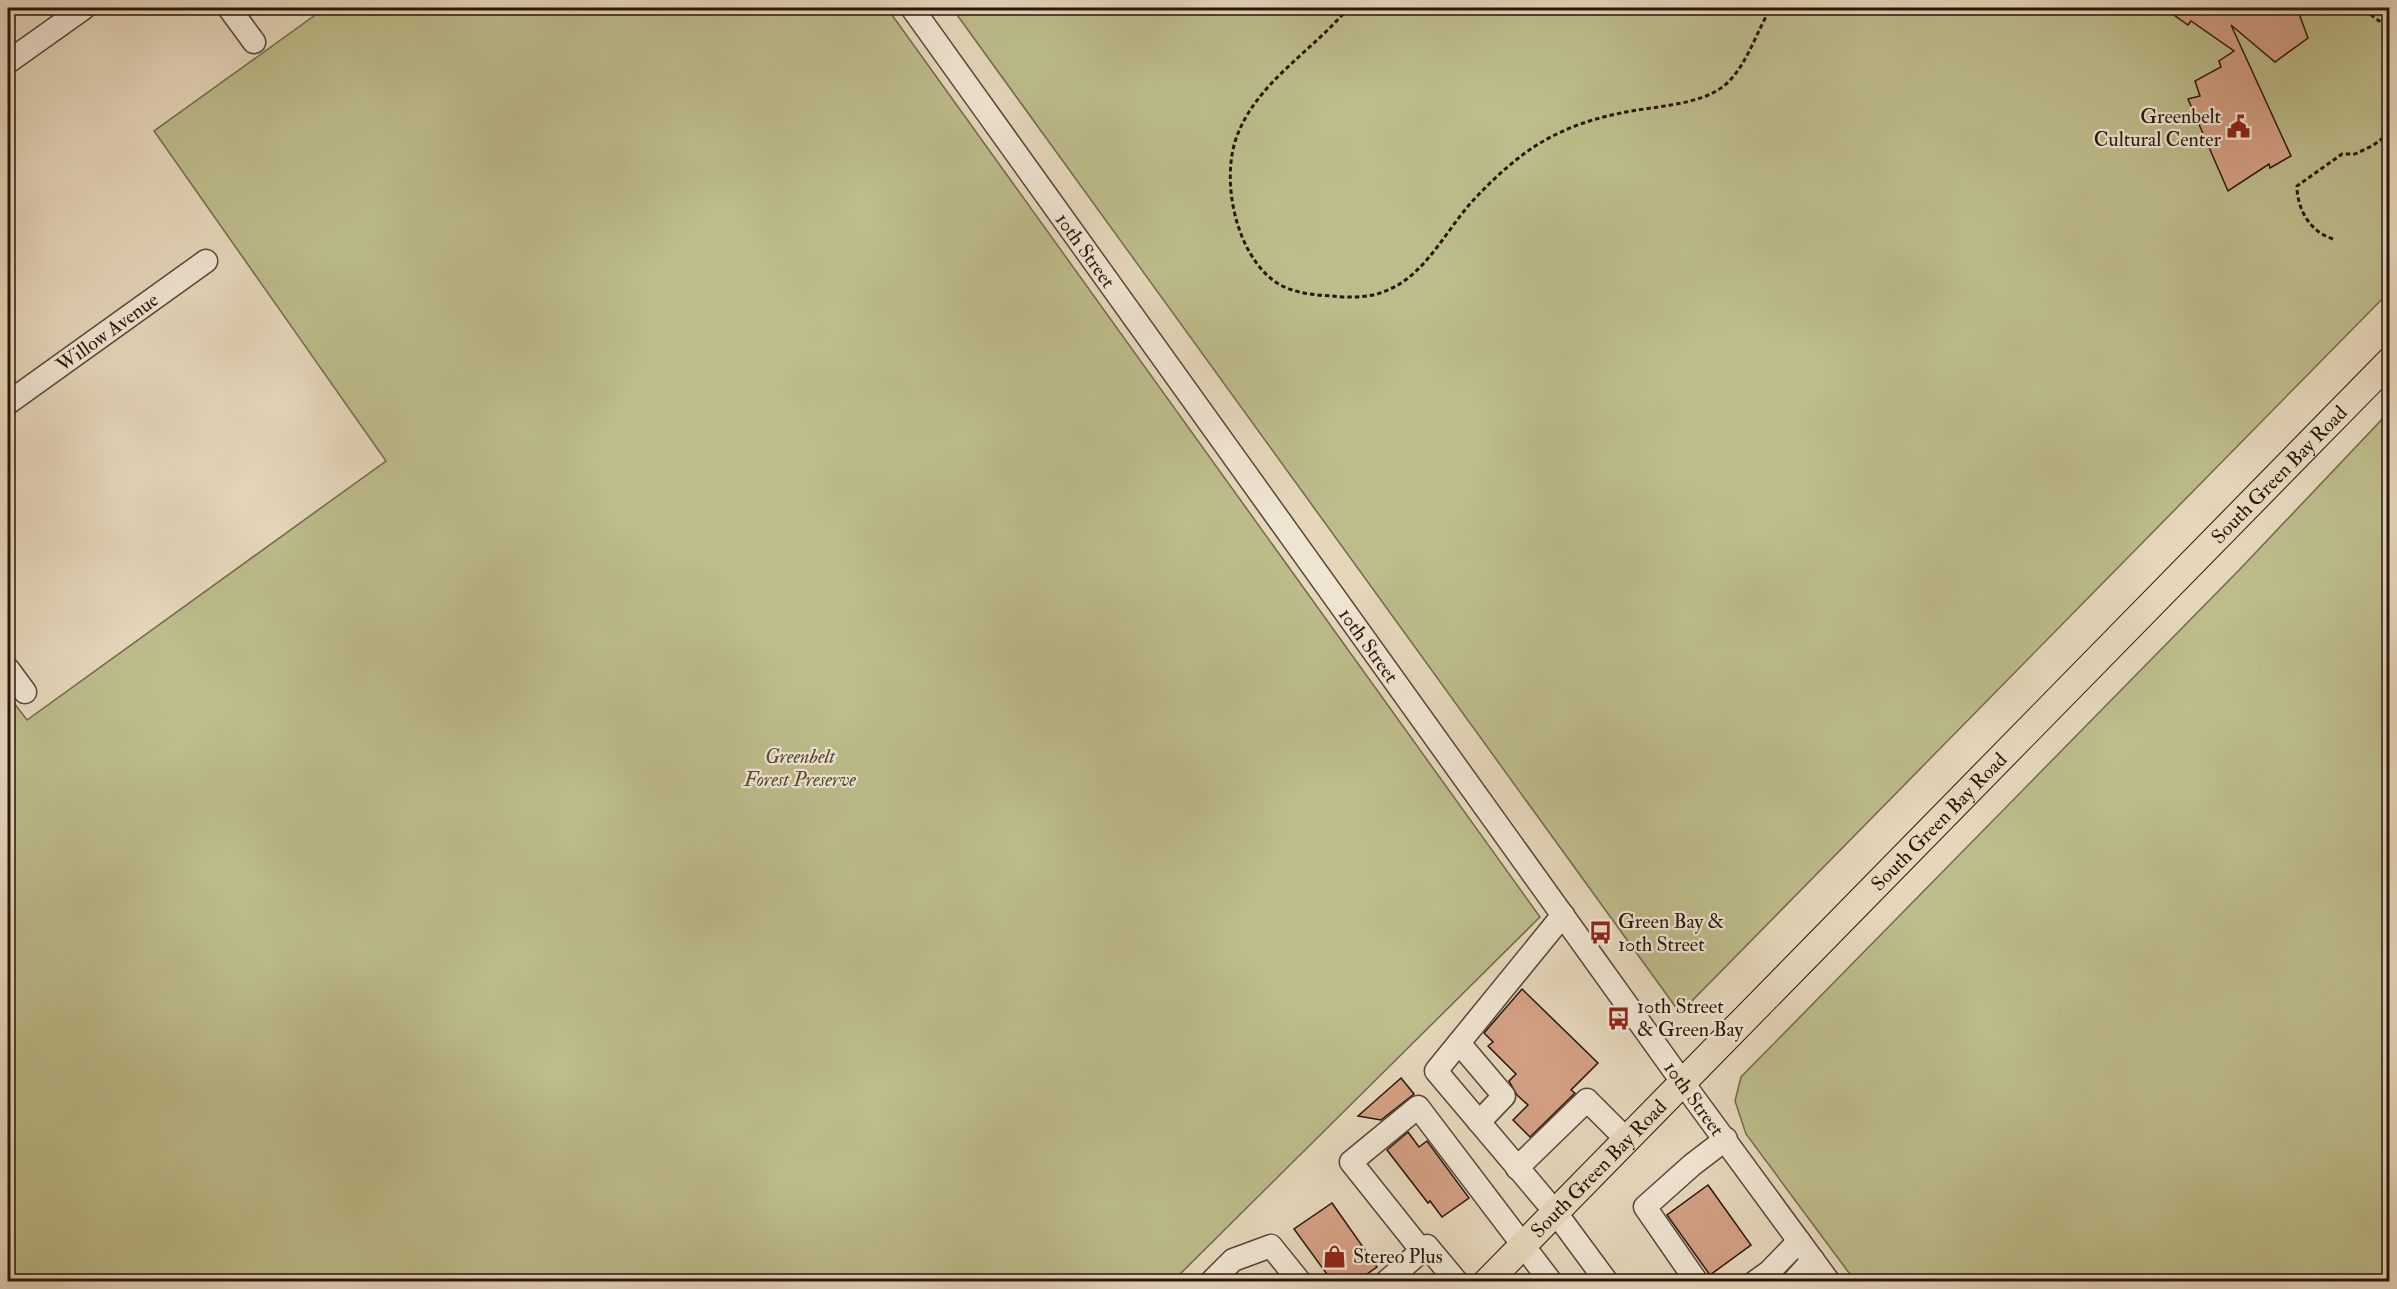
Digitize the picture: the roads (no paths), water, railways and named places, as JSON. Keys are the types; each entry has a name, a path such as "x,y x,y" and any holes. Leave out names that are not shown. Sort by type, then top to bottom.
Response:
{"main road":[{"name":"South Green Bay Road","path":"1487,1281 2390,361"}],"street":[{"path":"8,62 84,8"},
{"path":"229,8 254,42"},
{"name":"10th Street","path":"912,8 1683,1083 1829,1281"},
{"name":"Willow Avenue","path":"8,403 206,261"},
{"path":"8,669 25,692"},
{"path":"1563,915 1436,1071 1556,1213 1607,1281"},
{"path":"1459,1043 1504,1095 1479,1122"},
{"path":"1518,1168 1587,1100 1627,1140"},
{"path":"1422,1251 1351,1162 1418,1107 1551,1281"},
{"path":"1697,1281 1645,1207 1692,1165 1726,1139"},
{"path":"1755,1281 1768,1272 1799,1240"},
{"path":"1211,1281 1233,1260 1270,1246 1299,1281"},
{"path":"1386,1281 1427,1246 1457,1281"},
{"path":"1793,1281 1813,1260"}],"place":[{"name":"Greenbelt Cultural Center","path":"2239,127"},
{"name":"Green Bay & 10th Street","path":"1600,932"},
{"name":"10th Street & Green Bay","path":"1619,1018"},
{"name":"Stereo Plus","path":"1335,1256"}],"park label":[{"name":"Greenbelt Forest Preserve","path":"800,768"}]}
